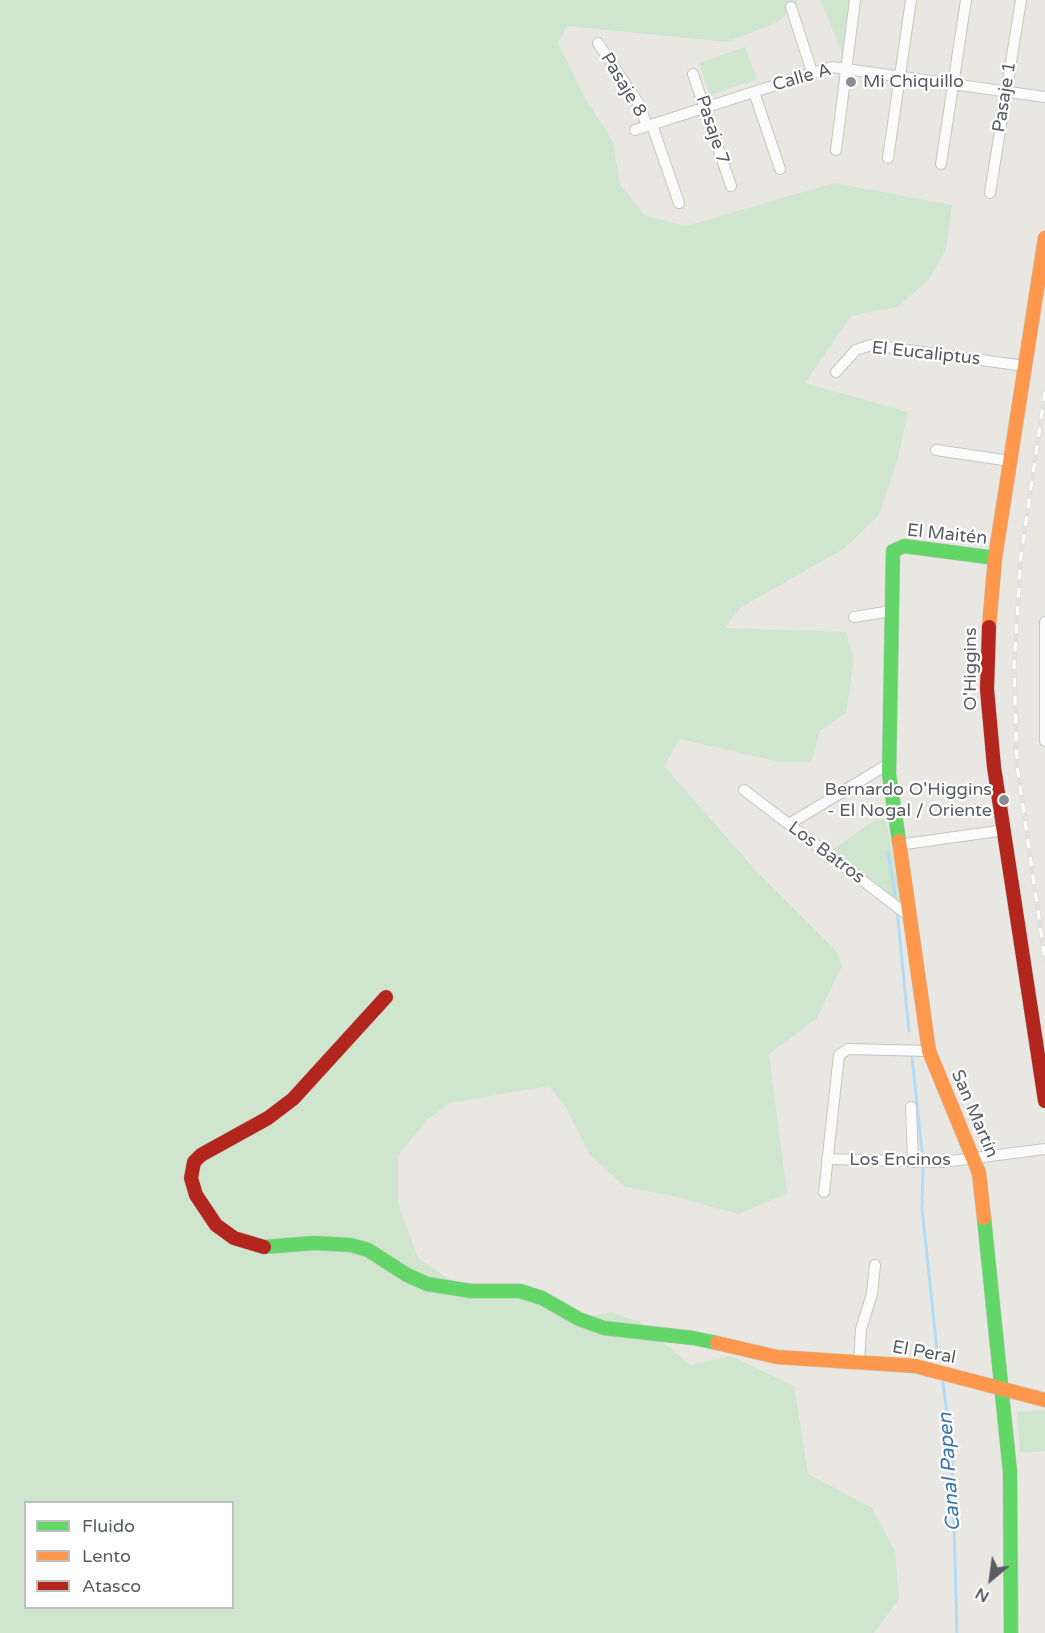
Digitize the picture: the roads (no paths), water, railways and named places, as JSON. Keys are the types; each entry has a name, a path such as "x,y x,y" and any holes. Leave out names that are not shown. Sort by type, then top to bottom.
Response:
{"street":[{"path":"836,150 855,0"},
{"path":"888,158 911,0"},
{"path":"941,164 966,0"},
{"name":"Pasaje 1","path":"990,193 1020,0"},
{"path":"790,7 813,72"},
{"name":"Pasaje 8","path":"598,43 639,105 650,126 679,203"},
{"name":"Calle A","path":"635,130 827,67 846,67 1045,97"},
{"name":"Pasaje 7","path":"693,74 731,186"},
{"path":"754,92 780,169"},
{"name":"O'Higgins","path":"1045,238 995,558 989,627 988,710 1045,1101"},
{"name":"El Eucaliptus","path":"836,372 852,353 871,345 1025,366"},
{"path":"936,450 1010,462"},
{"name":"El Maitén","path":"896,548 904,546 995,558"},
{"name":"San Martín","path":"896,548 892,557 890,763 898,845 929,1051 975,1159 1003,1389 1012,1498 1011,1633"},
{"path":"854,618 891,611"},
{"path":"1045,622 1045,741"},
{"path":"789,825 890,763"},
{"name":"Los Batros","path":"744,790 909,916"},
{"path":"898,845 1005,830"},
{"name":"El Peral","path":"386,997 293,1099 268,1118 197,1158 191,1172 193,1190 216,1225 234,1238 261,1247 328,1243 360,1247 427,1284 471,1291 520,1291 542,1298 579,1318 604,1328 701,1339 760,1354 794,1359 915,1365 1045,1400"},
{"path":"824,1192 838,1058 842,1052 848,1049 929,1051"},
{"path":"911,1107 913,1162"},
{"name":"Los Encinos","path":"827,1159 913,1162 975,1159 1045,1149"},
{"path":"859,1362 861,1329 872,1294 875,1265"}],"waterway":[{"name":"Canal Papen","path":"888,852 895,895"},
{"name":"Canal Papen","path":"897,910 909,1031"},
{"name":"Canal Papen","path":"912,1058 922,1151"},
{"name":"Canal Papen","path":"923,1169 922,1208 937,1351"},
{"name":"Canal Papen","path":"943,1383 952,1453 957,1633"}],"railway":[{"path":"1045,392 1021,555 1014,667 1017,765 1045,960"}],"place":[{"name":"Mi Chiquillo","path":"851,82"},
{"name":"Bernardo O'Higgins - El Nogal / Oriente","path":"1004,800"}]}
